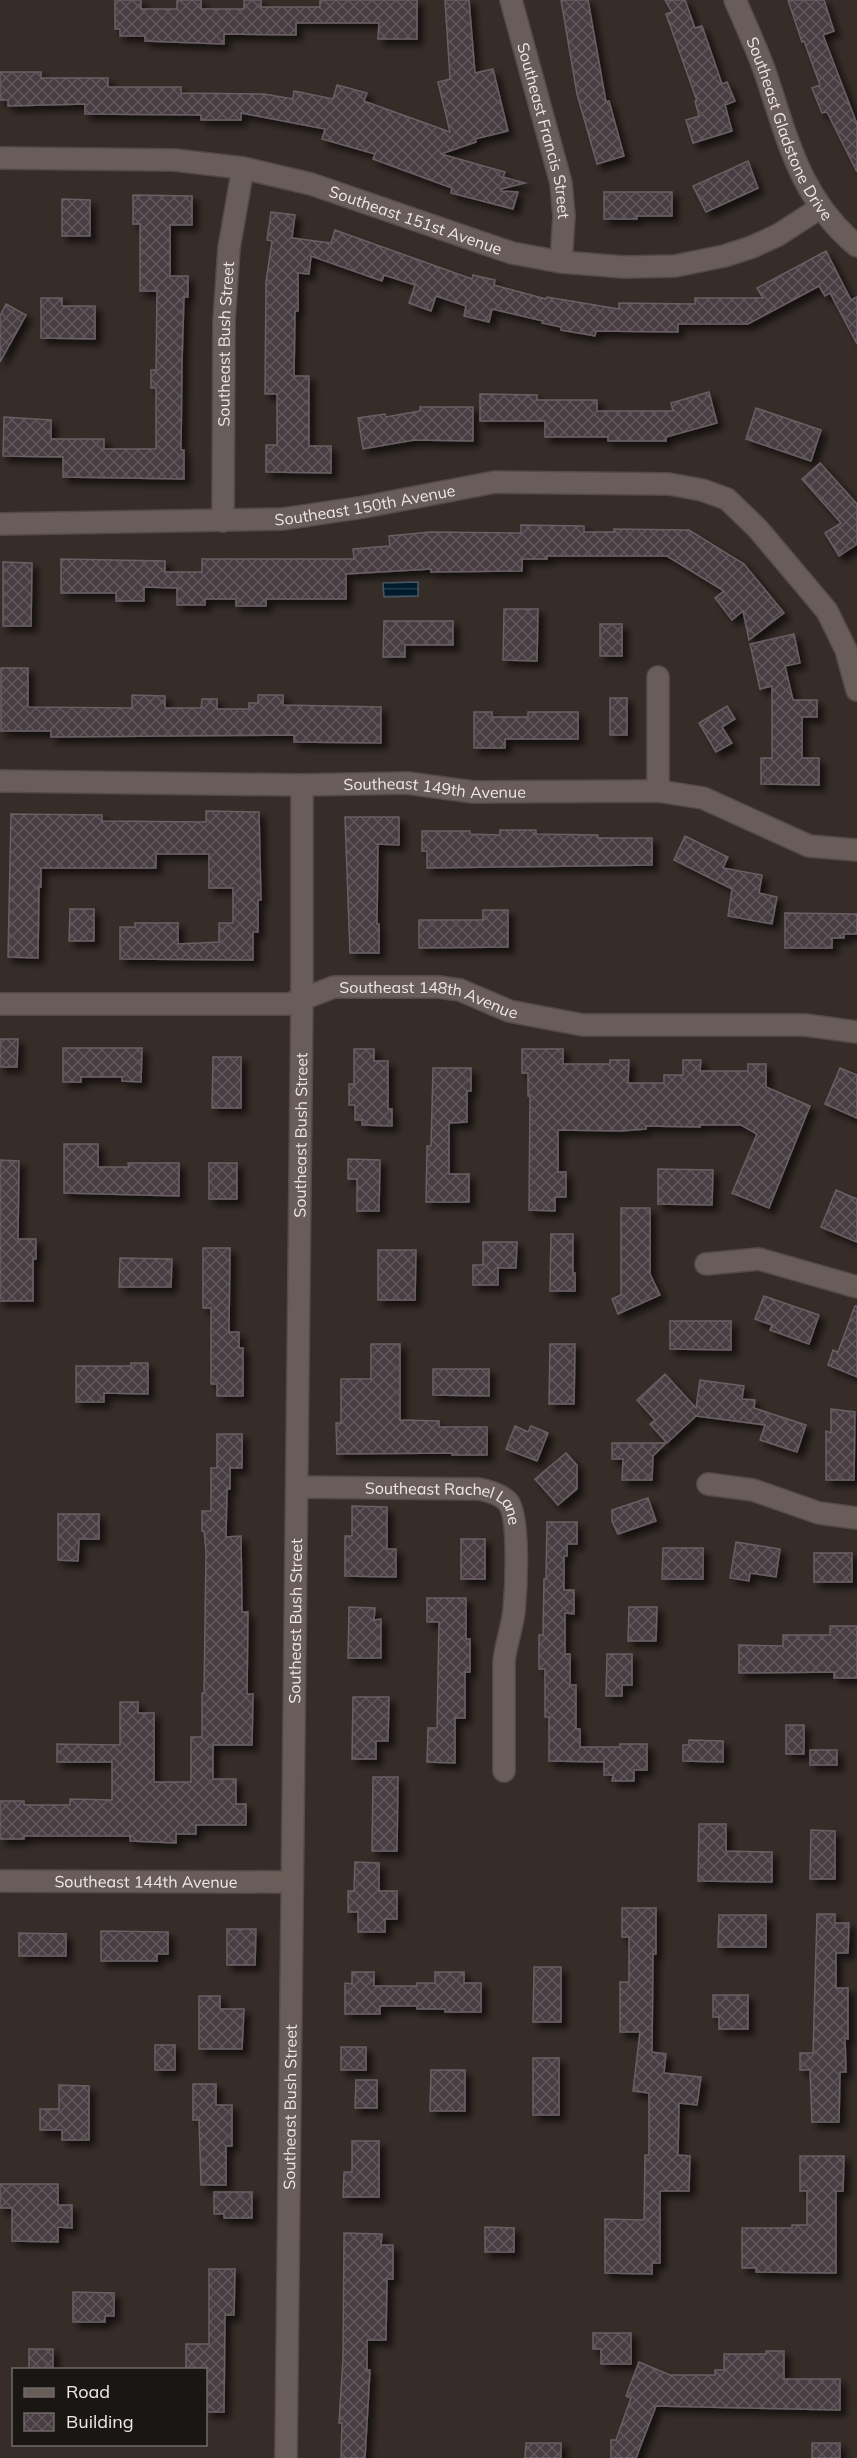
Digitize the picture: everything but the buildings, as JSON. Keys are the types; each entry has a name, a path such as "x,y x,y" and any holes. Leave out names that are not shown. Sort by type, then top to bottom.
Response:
{"street":[{"name":"Southeast Francis Street","path":"512,0 561,183 564,216 561,262"},
{"name":"Southeast Gladstone Drive","path":"735,0 763,68 789,145 820,208 857,246"},
{"name":"Southeast 151st Avenue","path":"0,158 174,160 243,168 321,188 512,253 561,262 648,268 675,266 724,256 752,247 777,235 820,208"},
{"name":"Southeast Bush Street","path":"223,521 224,321 229,248 243,168"},
{"name":"Southeast 150th Avenue","path":"0,524 283,519 364,507 495,482 669,484 702,490 727,499 758,529 826,611 846,650 857,690"},
{"path":"658,677 658,791"},
{"name":"Southeast 149th Avenue","path":"0,781 302,785 407,783 473,792 658,791 703,798 809,846 857,850"},
{"name":"Southeast Bush Street","path":"286,2458 302,999 302,785"},
{"name":"Southeast 148th Avenue","path":"0,1004 289,1004 334,987 439,987 460,990 509,1011 584,1025 805,1025 857,1032"},
{"path":"706,1264 759,1259 833,1278 857,1287"},
{"path":"708,1484 753,1490 819,1513 857,1518"},
{"name":"Southeast Rachel Lane","path":"297,1487 479,1489 493,1492 507,1501 514,1513 515,1572 514,1613 504,1661 504,1771"},
{"name":"Southeast 144th Avenue","path":"0,1881 292,1882"}],"water":[{"path":"418,582 418,596 384,597 383,583"}]}
